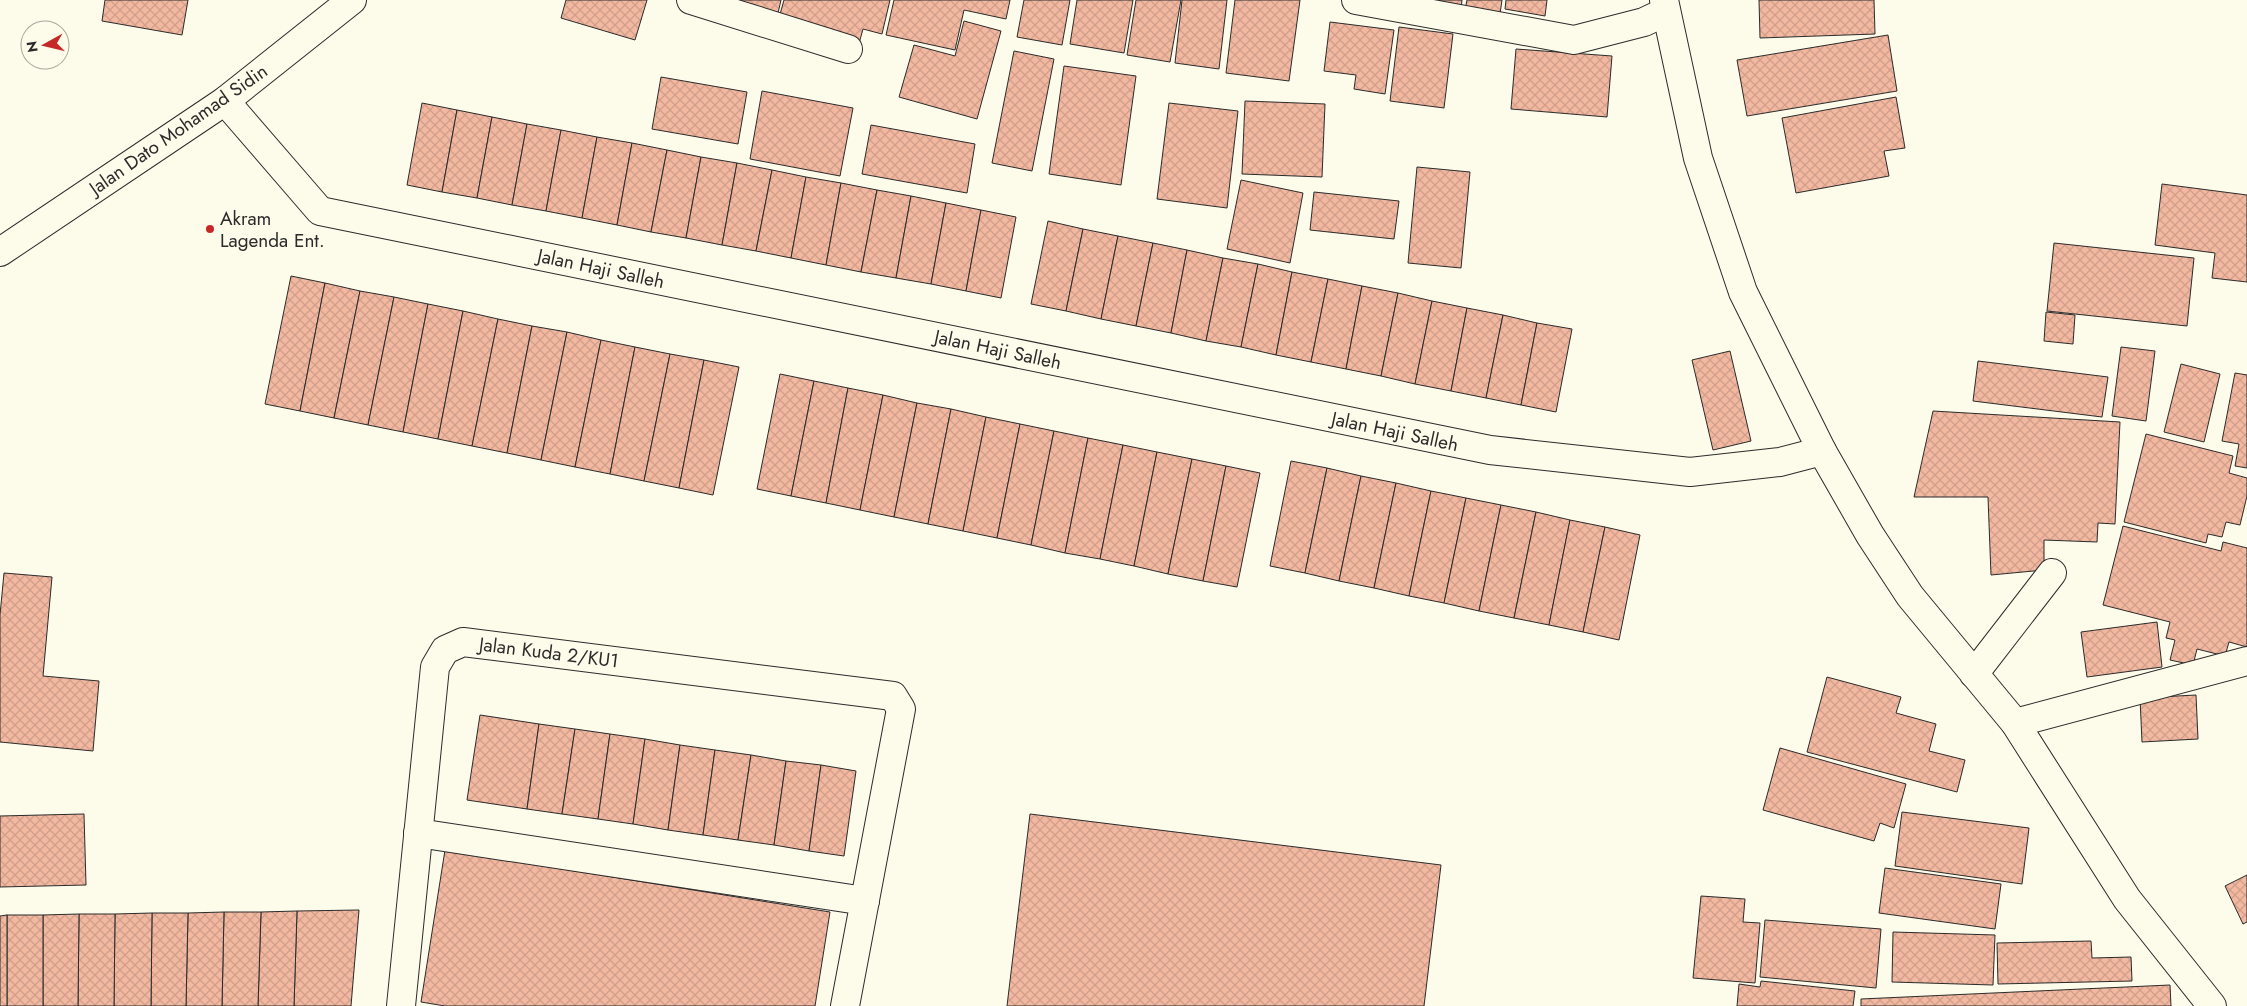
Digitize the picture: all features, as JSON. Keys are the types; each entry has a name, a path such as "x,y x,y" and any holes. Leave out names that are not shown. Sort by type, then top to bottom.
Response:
{"street":[{"name":"Jalan Dato Mohamad Sidin","path":"0,252 225,100 352,0"},
{"path":"691,0 848,49"},
{"path":"1356,0 1574,40 1644,22 1665,6 1698,158 1743,292 1822,451 1870,536 1910,596 2015,724 2127,899 2212,1006"},
{"name":"Jalan Haji Salleh","path":"225,100 320,210 1490,450 1690,472 1780,462 1822,451"},
{"path":"1974,674 2052,573"},
{"name":"Jalan Kuda 2/KU1","path":"401,1006 435,667 445,650 464,642 893,696 901,709 865,901"},
{"path":"2015,724 2247,661"},
{"path":"418,833 865,901 845,1006"}],"building":[{"path":"105,0 188,0 182,35 102,21"},
{"path":"566,0 647,0 635,40 561,18"},
{"path":"739,0 781,0 776,22 735,13"},
{"path":"784,0 890,0 882,34 863,29 858,47 777,25"},
{"path":"894,0 1010,0 1006,19 964,10 955,50 886,35"},
{"path":"1024,0 1070,0 1062,45 1017,37"},
{"path":"1077,0 1133,0 1124,53 1070,44"},
{"path":"1136,0 1181,0 1170,62 1127,55"},
{"path":"1182,0 1227,0 1219,69 1175,63"},
{"path":"1235,0 1300,0 1289,81 1226,73"},
{"path":"1407,0 1462,0 1461,9"},
{"path":"1467,0 1502,0 1499,21 1464,15"},
{"path":"1506,0 1547,0 1545,16 1505,9"},
{"path":"1759,0 1874,0 1875,34 1760,38"},
{"path":"964,21 1001,31 977,119 899,97 914,45 955,56"},
{"path":"1330,22 1394,30 1385,94 1354,89 1356,75 1324,71"},
{"path":"1399,27 1453,34 1444,108 1390,101"},
{"path":"1888,35 1897,91 1747,116 1737,60"},
{"path":"1516,49 1612,56 1607,117 1511,109"},
{"path":"1014,51 1054,59 1032,171 992,163"},
{"path":"1064,66 1136,76 1121,185 1049,174"},
{"path":"661,77 747,92 738,144 652,129"},
{"path":"762,91 853,108 840,176 750,159"},
{"path":"1896,97 1905,148 1884,151 1889,176 1796,193 1782,118"},
{"path":"1245,101 1325,104 1322,177 1242,174"},
{"path":"422,103 457,110 442,192 407,185"},
{"path":"1169,103 1238,111 1227,208 1157,199"},
{"path":"457,110 492,117 477,198 442,192"},
{"path":"492,117 527,124 512,205 477,198"},
{"path":"527,124 561,130 546,211 512,205"},
{"path":"871,125 975,144 967,193 862,174"},
{"path":"561,130 597,137 582,218 546,211"},
{"path":"597,137 632,143 617,225 582,218"},
{"path":"632,143 667,150 651,232 617,225"},
{"path":"667,150 701,157 686,238 651,232"},
{"path":"701,157 737,163 722,245 686,238"},
{"path":"737,163 772,170 756,251 722,245"},
{"path":"1417,167 1470,172 1461,268 1408,263"},
{"path":"772,170 806,177 791,258 756,251"},
{"path":"806,177 841,183 826,265 791,258"},
{"path":"1241,180 1303,193 1290,263 1227,249"},
{"path":"841,183 877,190 861,272 826,265"},
{"path":"2162,184 2247,195 2247,282 2212,278 2215,253 2155,245"},
{"path":"877,190 911,196 896,278 861,272"},
{"path":"1314,192 1399,201 1394,239 1310,230"},
{"path":"911,196 946,203 931,284 896,278"},
{"path":"946,203 981,210 966,291 931,284"},
{"path":"981,210 1016,217 1001,298 966,291"},
{"path":"1048,221 1083,229 1066,311 1031,304"},
{"path":"1083,229 1118,236 1101,319 1066,311"},
{"path":"1118,236 1153,243 1136,326 1101,319"},
{"path":"1153,243 1187,250 1171,333 1136,326"},
{"path":"2054,243 2194,258 2187,326 2047,311"},
{"path":"1187,250 1223,258 1206,341 1171,333"},
{"path":"1223,258 1258,264 1241,347 1206,341"},
{"path":"1258,264 1292,272 1276,355 1241,347"},
{"path":"1292,272 1328,279 1311,362 1276,355"},
{"path":"291,276 325,283 300,411 265,404"},
{"path":"1328,279 1362,286 1346,369 1311,362"},
{"path":"325,283 360,291 334,418 300,411"},
{"path":"1362,286 1398,293 1381,376 1346,369"},
{"path":"360,291 394,297 368,425 334,418"},
{"path":"1398,293 1432,301 1415,384 1381,376"},
{"path":"394,297 428,304 403,432 368,425"},
{"path":"1432,301 1467,308 1451,391 1415,384"},
{"path":"428,304 463,311 438,439 403,432"},
{"path":"1467,308 1503,315 1486,398 1451,391"},
{"path":"463,311 498,319 472,446 438,439"},
{"path":"2046,312 2075,315 2073,344 2044,341"},
{"path":"1503,315 1537,323 1521,405 1486,398"},
{"path":"498,319 532,326 507,453 472,446"},
{"path":"1537,323 1572,329 1556,412 1521,405"},
{"path":"532,326 567,332 541,460 507,453"},
{"path":"567,332 601,340 575,467 541,460"},
{"path":"601,340 635,347 610,474 575,467"},
{"path":"635,347 670,354 644,481 610,474"},
{"path":"2121,347 2155,351 2146,421 2112,416"},
{"path":"1730,351 1751,441 1713,450 1692,360"},
{"path":"670,354 704,360 679,488 644,481"},
{"path":"704,360 739,367 713,495 679,488"},
{"path":"1978,361 2108,377 2102,417 1973,401"},
{"path":"2181,364 2220,374 2204,442 2164,432"},
{"path":"2235,373 2247,375 2247,468 2235,466 2239,444 2222,441"},
{"path":"780,374 814,381 791,496 757,489"},
{"path":"814,381 848,388 826,503 791,496"},
{"path":"848,388 883,395 860,510 826,503"},
{"path":"883,395 917,403 894,517 860,510"},
{"path":"917,403 951,409 928,524 894,517"},
{"path":"951,409 986,417 963,531 928,524"},
{"path":"1933,411 2120,422 2115,524 2098,523 2097,542 2044,540 2044,570 1991,575 1988,497 1914,497"},
{"path":"986,417 1020,424 997,538 963,531"},
{"path":"1020,424 1054,431 1031,545 997,538"},
{"path":"1054,431 1088,438 1065,553 1031,545"},
{"path":"2146,434 2233,456 2229,473 2247,478 2247,496 2240,525 2226,522 2222,537 2208,534 2206,543 2124,522"},
{"path":"1088,438 1123,445 1100,559 1065,553"},
{"path":"1123,445 1157,452 1134,566 1100,559"},
{"path":"1157,452 1192,459 1168,574 1134,566"},
{"path":"1192,459 1226,466 1203,581 1168,574"},
{"path":"1291,461 1327,468 1305,573 1270,566"},
{"path":"1226,466 1260,473 1237,587 1203,581"},
{"path":"1327,468 1361,476 1339,581 1305,573"},
{"path":"1361,476 1396,483 1374,588 1339,581"},
{"path":"1396,483 1431,491 1409,596 1374,588"},
{"path":"1431,491 1466,498 1444,603 1409,596"},
{"path":"1466,498 1501,505 1479,611 1444,603"},
{"path":"1501,505 1536,512 1514,618 1479,611"},
{"path":"1536,512 1570,520 1549,625 1514,618"},
{"path":"1570,520 1605,527 1583,632 1549,625"},
{"path":"2123,526 2221,551 2223,542 2247,548 2247,647 2229,642 2225,656 2197,649 2193,665 2170,660 2175,640 2166,638 2170,622 2103,605"},
{"path":"1605,527 1640,535 1619,640 1583,632"},
{"path":"4,573 52,577 43,676 99,681 93,751 0,742 0,615"},
{"path":"2157,622 2162,667 2087,677 2081,632"},
{"path":"1827,677 1901,697 1896,713 1936,724 1929,751 1965,760 1957,792 1807,752"},
{"path":"2196,695 2198,739 2142,742 2140,698"},
{"path":"480,715 539,724 527,809 467,800"},
{"path":"539,724 575,729 562,814 527,809"},
{"path":"575,729 610,734 598,819 562,814"},
{"path":"610,734 645,739 633,824 598,819"},
{"path":"645,739 680,745 668,830 633,824"},
{"path":"680,745 715,750 703,835 668,830"},
{"path":"1780,748 1906,784 1894,828 1880,823 1874,841 1763,810"},
{"path":"715,750 751,755 738,840 703,835"},
{"path":"751,755 786,761 774,845 738,840"},
{"path":"786,761 821,765 809,851 774,845"},
{"path":"821,765 856,771 844,856 809,851"},
{"path":"1902,812 2029,828 2022,884 1895,866"},
{"path":"84,814 86,885 0,887 0,816"},
{"path":"1030,814 1441,865 1424,1006 1007,1006"},
{"path":"445,850 830,912 815,1006 445,1006 421,1002"},
{"path":"1885,868 2001,884 1995,929 1879,913"},
{"path":"2247,875 2247,922 2243,924 2225,886"},
{"path":"1701,896 1745,899 1743,922 1760,923 1755,983 1693,978"},
{"path":"359,910 351,1006 294,1006 297,911"},
{"path":"297,911 294,1006 258,1006 261,912"},
{"path":"224,912 261,912 258,1006 222,1006"},
{"path":"224,912 222,1006 186,1006 188,913"},
{"path":"152,913 188,913 186,1006 151,1006"},
{"path":"152,913 151,1006 114,1006 115,914"},
{"path":"79,914 115,914 114,1006 78,1006"},
{"path":"79,914 78,1006 43,1006 43,915"},
{"path":"7,915 43,915 43,1006 7,1006"},
{"path":"7,915 7,1006 0,1006 0,916"},
{"path":"1765,920 1881,929 1876,988 1760,977"},
{"path":"1893,932 1995,935 1993,985 1892,982"},
{"path":"2091,941 2092,958 2131,957 2132,981 1998,984 1997,943"},
{"path":"1761,981 1855,991 1853,1006 1737,1006 1739,984 1760,987"},
{"path":"2170,985 2171,1006 1861,1006 1861,999"}],"place":[{"name":"Akram Lagenda Ent.","path":"210,229"}]}
